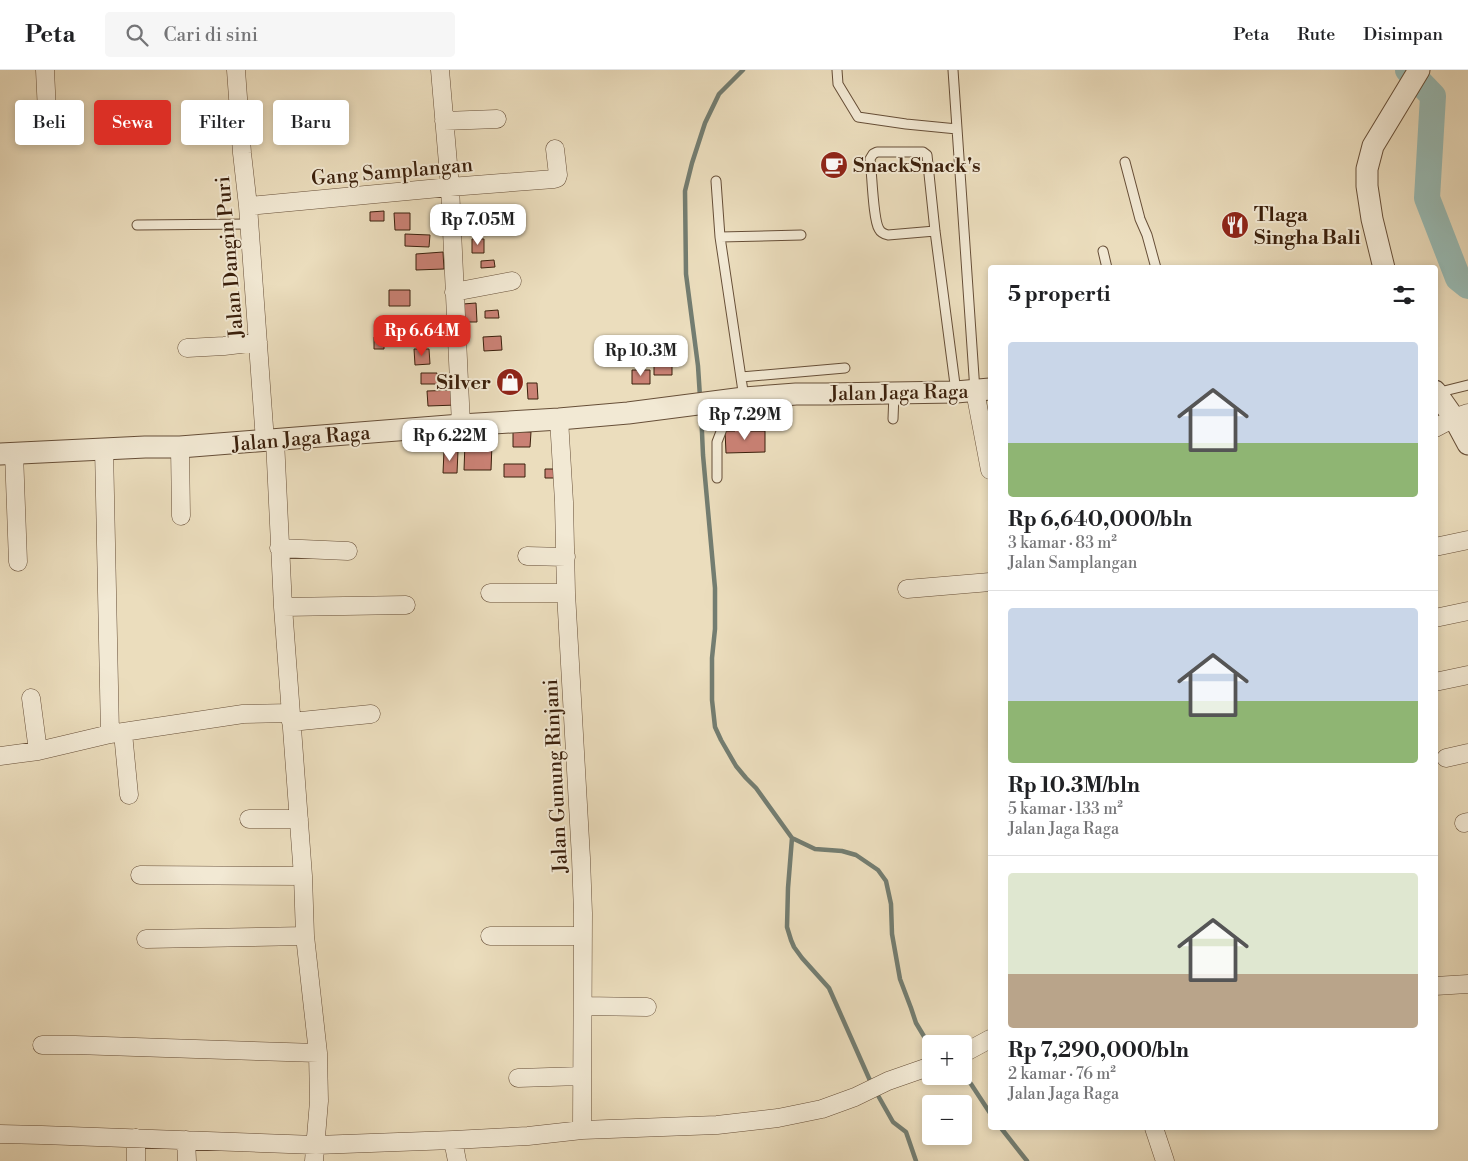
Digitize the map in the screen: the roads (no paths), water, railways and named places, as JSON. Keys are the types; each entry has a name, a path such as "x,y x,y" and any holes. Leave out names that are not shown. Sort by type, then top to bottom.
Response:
{"street":[{"path":"45,70 46,100"},
{"name":"Jalan Dangin Puri","path":"236,70 258,342 270,440 279,548 305,936 318,1053 319,1101 315,1153"},
{"path":"440,70 450,187 461,425"},
{"path":"1383,265 1372,219 1367,186 1367,169 1373,146 1419,70"},
{"path":"444,121 497,119"},
{"name":"Gang Samplangan","path":"248,206 557,178 556,149"},
{"path":"454,292 512,281"},
{"path":"187,348 258,342"},
{"path":"974,391 988,460"},
{"name":"Jalan Jaga Raga","path":"7,453 104,448 180,447 559,419 796,394 974,391"},
{"path":"1438,395 1464,429"},
{"name":"Jalan Gunung Rinjani","path":"559,419 564,502 566,593 581,858 583,936 582,1130"},
{"path":"1438,428 1464,429"},
{"path":"180,447 181,516"},
{"path":"104,448 116,733 129,795"},
{"path":"7,453 18,562"},
{"path":"1438,547 1468,540"},
{"path":"279,548 348,550"},
{"path":"527,556 566,557"},
{"path":"907,589 988,582"},
{"path":"490,593 566,593"},
{"path":"283,607 406,605"},
{"path":"1438,617 1468,610"},
{"path":"1438,681 1468,675"},
{"path":"31,698 38,751"},
{"path":"0,756 38,751 116,733 243,714 291,718 371,714"},
{"path":"1446,758 1468,753"},
{"path":"249,819 298,819"},
{"path":"140,875 302,876"},
{"path":"146,938 305,936"},
{"path":"490,936 583,936"},
{"path":"1438,986 1468,984"},
{"path":"583,1006 647,1007"},
{"path":"972,1049 988,1040"},
{"path":"42,1045 75,1044 318,1053"},
{"path":"0,1134 186,1140 315,1153 582,1130 717,1125 778,1118 822,1109 922,1069"},
{"path":"518,1078 581,1076"},
{"path":"1155,1130 1165,1161"},
{"path":"136,1138 136,1161"},
{"path":"186,1140 187,1161"},
{"path":"453,1140 457,1161"}],"lane":[{"path":"837,70 838,84 858,118 957,128"},
{"path":"953,70 974,391"},
{"path":"935,231 888,235 880,231 876,219 870,159 873,154 877,152 923,152 927,155 935,231 974,391"},
{"path":"1125,162 1140,219 1147,235 1155,265"},
{"path":"716,181 720,238 740,377 727,422 717,442 717,478"},
{"path":"137,225 249,224"},
{"path":"720,238 801,235"},
{"path":"1104,251 1106,265"},
{"path":"740,377 845,368"},
{"path":"1438,392 1468,385"},
{"path":"893,419 894,392"}],"waterway":[{"path":"700,397 698,366 686,274 685,191 705,123 719,94 743,70"},
{"path":"1408,70 1433,96 1427,198 1458,278 1468,286"},
{"path":"701,410 703,455 715,588 715,629 712,658 712,700 715,727 736,766 756,788 792,838 815,849 842,851 856,855 878,870 886,881 891,904 892,934 900,979 916,1023 923,1035"},
{"path":"792,838 787,927 791,940 802,958 829,988 872,1085"},
{"path":"972,1085 988,1110"},
{"path":"876,1092 893,1122 906,1132 916,1161"},
{"path":"1003,1130 1027,1161"}],"place":[{"name":"SnackSnack's","path":"834,165"},
{"name":"Tlaga Singha Bali","path":"1235,225"},
{"name":"Silver","path":"510,382"}]}
